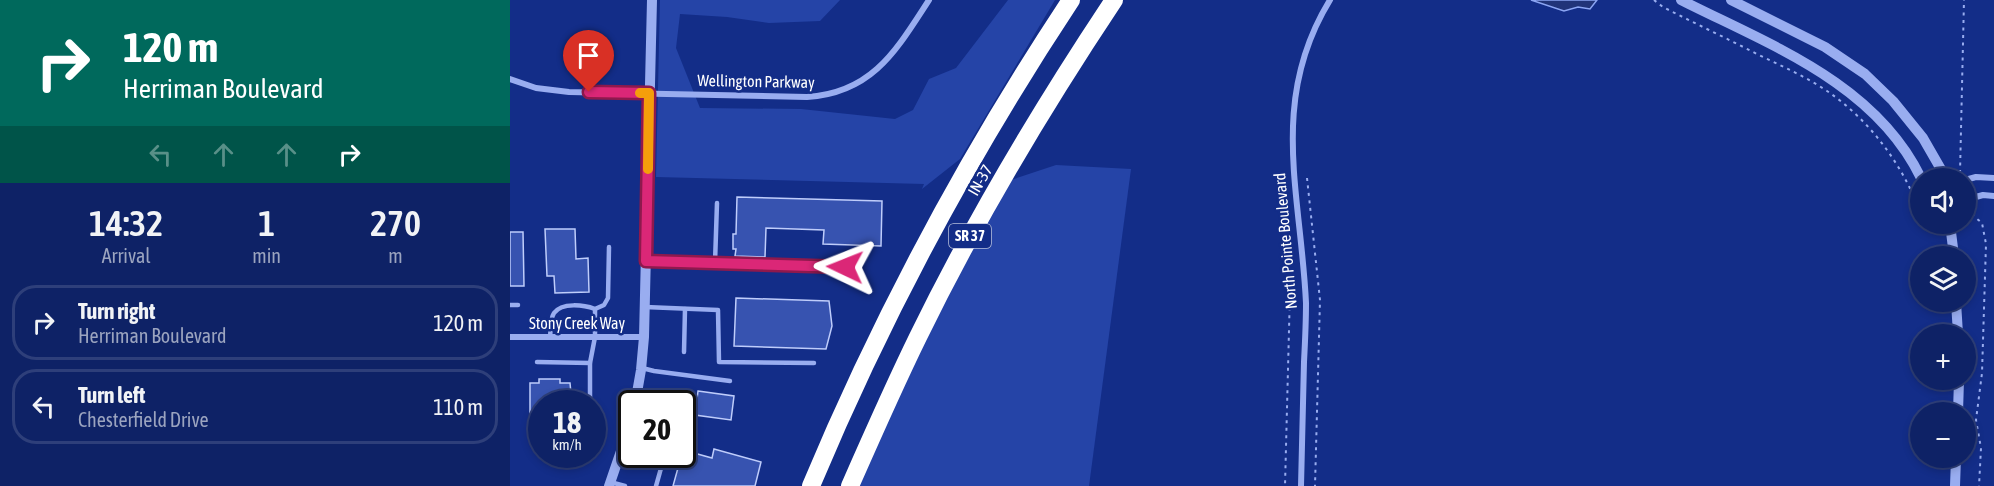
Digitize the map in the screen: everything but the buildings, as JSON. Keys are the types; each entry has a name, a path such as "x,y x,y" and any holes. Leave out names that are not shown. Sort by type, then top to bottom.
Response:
{"highway":[{"name":"IN-37","path":"811,486 843,410 910,271 982,141 1071,0"},
{"name":"IN-37","path":"850,486 918,338 971,235 1031,129 1114,0"}],"street":[{"path":"638,390 644,337 652,0"},
{"name":"Wellington Parkway","path":"510,79 551,90 807,96 838,91 864,80 882,66 895,51 929,0"},
{"name":"North Pointe Boulevard","path":"1301,486 1306,304 1292,164 1291,124 1301,65 1319,18 1330,0"},
{"path":"1682,0 1802,61 1839,84 1886,127 1915,168"},
{"path":"1731,0 1825,47 1865,74 1893,101 1911,123 1923,138 1940,168"},
{"path":"1976,177 1994,178"},
{"path":"1976,197 1983,195 1994,196"},
{"name":"Stony Creek Way","path":"510,337 644,337"},
{"path":"610,484 618,460"},
{"path":"1955,486 1956,468"}],"lane":[{"path":"715,263 717,203"},
{"path":"550,337 552,319 555,312 562,306 586,306 595,309 604,305 609,298 609,247"},
{"path":"646,261 845,267"},
{"path":"510,305 518,305"},
{"path":"645,307 718,310 719,362 814,363"},
{"path":"590,390 595,309"},
{"path":"684,352 685,309"},
{"path":"537,362 590,363"},
{"path":"642,368 730,381"},
{"path":"656,486 661,468"},
{"path":"610,484 626,486"}],"path":[{"path":"1654,0 1663,7 1804,77 1843,103 1875,134 1910,187"},
{"path":"1963,168 1964,0"},
{"path":"1307,178 1320,300 1316,486"},
{"path":"1278,181 1290,291 1285,486"},
{"path":"1976,219 1983,226 1986,244 1982,373 1976,420 1981,448 1979,486"}],"shaded area":[{"path":"660,0 840,0 820,21 769,23 680,14 676,48 700,108 801,109 895,119 913,110 929,79 956,68 1008,0 1055,0 960,159 922,189 924,184 656,177"},
{"path":"1531,0 1597,0 1590,9 1578,7 1564,11"},
{"path":"1056,165 1131,169 1089,486 852,486 999,184"}],"slow traffic":[{"path":"640,93 649,93 648,169"}],"route":[{"path":"589,92 649,93 646,261 845,267"}]}
